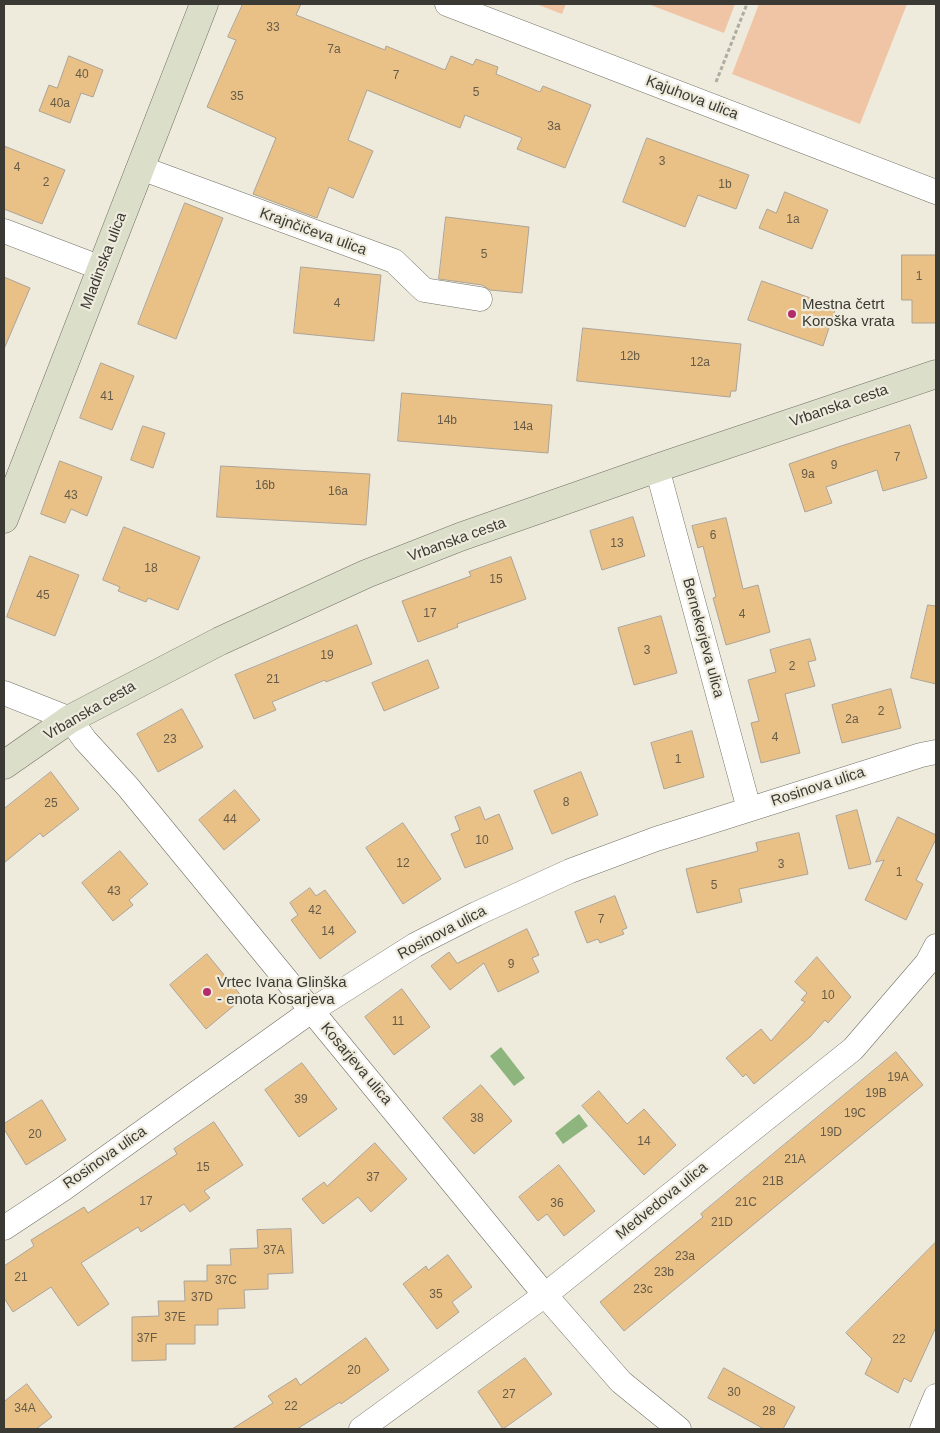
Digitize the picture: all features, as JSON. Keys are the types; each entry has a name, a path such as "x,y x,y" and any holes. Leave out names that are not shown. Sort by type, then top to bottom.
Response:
{"street":[{"name":"Mladinska ulica","path":"4,519 204,4"},
{"name":"Kajuhova ulica","path":"447,4 936,192"},
{"name":"Krajnčičeva ulica","path":"140,168 394,261 424,290 480,299"},
{"path":"4,231 101,268"},
{"name":"Vrbanska cesta","path":"4,765 70,719 220,640 366,574 460,537 656,468 936,374"},
{"name":"Bernekerjeva ulica","path":"656,468 748,809"},
{"path":"4,693 70,719"},
{"name":"Kosarjeva ulica","path":"70,719 85,740 128,787 311,1011 394,1109 545,1295 621,1382 679,1429"},
{"name":"Rosinova ulica","path":"4,1228 311,1011 415,945 476,914 570,872 656,840 748,809 936,752"},
{"name":"Medvedova ulica","path":"361,1429 545,1295 854,1049 927,962 936,946"},
{"path":"922,1429 936,1396"}],"path":[{"path":"707,104 747,4"}],"shaded area":[{"path":"536,4 566,4 562,14"},
{"path":"648,4 735,4 724,33"},
{"path":"759,4 907,4 860,124 732,74"},
{"path":"501,1047 525,1078 514,1086 490,1056"},
{"path":"579,1114 588,1126 563,1144 555,1133"}],"building":[{"path":"243,4 301,4 296,15 385,50 386,46 445,70 451,56 473,65 476,59 498,67 496,74 540,92 543,86 591,105 565,168 517,149 522,138 465,115 460,128 367,90 348,140 373,151 353,198 329,187 317,218 253,194 276,138 207,107 236,40 228,37"},
{"path":"69,56 103,70 93,97 81,93 70,123 39,111 49,85 57,88"},
{"path":"647,138 749,175 736,209 698,195 685,227 623,202"},
{"path":"4,146 65,170 42,224 4,209"},
{"path":"785,192 828,210 812,249 759,228 767,209 776,213"},
{"path":"185,203 223,218 176,339 138,324"},
{"path":"446,217 529,227 522,293 490,290 482,285 439,279"},
{"path":"902,255 936,255 936,323 912,323 912,300 902,300"},
{"path":"301,267 381,275 374,341 294,333"},
{"path":"4,277 30,288 4,349"},
{"name":"Mestna četrt Koroška vrata","path":"762,281 836,307 823,346 748,320"},
{"path":"583,328 741,344 736,391 731,391 730,397 577,381"},
{"path":"101,363 134,376 112,430 80,418"},
{"path":"402,393 552,405 548,453 398,441"},
{"path":"910,425 927,478 883,491 877,470 826,487 832,503 805,512 789,464"},
{"path":"143,426 165,433 153,468 131,460"},
{"path":"60,461 102,477 87,516 71,509 65,523 41,514"},
{"path":"221,466 370,474 366,525 217,517"},
{"path":"633,517 645,556 602,570 590,531"},
{"path":"726,518 743,589 758,585 770,632 726,645 713,598 716,597 703,546 698,548 692,526"},
{"path":"124,527 200,557 178,610 148,598 146,602 118,591 120,587 103,580"},
{"path":"30,556 79,575 55,636 7,617"},
{"path":"511,557 526,599 457,624 458,627 418,642 402,601 471,576 469,572"},
{"path":"928,605 936,606 936,684 911,678"},
{"path":"661,616 677,673 634,685 618,628"},
{"path":"357,625 372,664 326,682 325,680 272,702 276,710 254,719 235,675"},
{"path":"810,639 816,660 808,662 815,686 785,694 800,753 761,763 751,723 759,721 748,680 776,672 770,650"},
{"path":"428,660 439,688 384,711 372,683"},
{"path":"891,689 901,728 842,743 832,705"},
{"path":"182,709 203,747 158,772 137,734"},
{"path":"692,731 704,777 664,789 651,743"},
{"path":"51,772 79,809 43,837 40,833 4,863 4,809"},
{"path":"581,772 598,815 552,834 534,791"},
{"path":"235,790 260,820 224,850 199,820"},
{"path":"480,807 485,820 499,814 513,849 465,868 451,834 460,830 455,817"},
{"path":"857,810 871,864 849,869 836,816"},
{"path":"898,817 936,835 936,839 916,880 923,884 906,920 865,900 884,860 876,862"},
{"path":"403,823 441,879 403,904 366,848"},
{"path":"799,833 808,874 739,889 742,902 697,913 686,869 758,851 756,843"},
{"path":"120,851 148,884 129,900 133,905 113,921 82,883"},
{"path":"310,888 316,896 325,890 356,932 320,959 291,920 298,915 290,903"},
{"path":"615,896 627,928 622,930 624,934 600,943 598,939 587,943 575,912"},
{"path":"527,929 539,955 532,958 539,972 498,992 484,963 450,990 431,966 449,952 457,963"},
{"name":"Vrtec Ivana Glinška - enota Kosarjeva","path":"207,954 243,998 206,1029 170,985"},
{"path":"817,957 851,997 828,1023 825,1020 810,1037 754,1084 746,1074 743,1077 726,1058 761,1029 771,1041 805,1002 801,1000 807,993 795,982"},
{"path":"402,989 430,1027 394,1055 365,1017"},
{"path":"896,1052 923,1085 624,1331 600,1302 703,1217 701,1214"},
{"path":"302,1063 337,1109 299,1137 265,1090"},
{"path":"481,1085 512,1121 474,1154 443,1118"},
{"path":"599,1091 627,1124 644,1109 676,1145 644,1175 582,1106"},
{"path":"42,1100 66,1140 26,1165 4,1129 4,1124"},
{"path":"214,1122 243,1165 204,1191 210,1198 190,1212 184,1204 141,1232 138,1227 81,1263 109,1304 78,1326 51,1287 13,1312 4,1298 4,1266 34,1246 31,1240 84,1207 88,1213 177,1154 174,1149"},
{"path":"375,1143 407,1179 371,1212 358,1197 323,1224 302,1199 324,1182 327,1186"},
{"path":"559,1165 595,1211 564,1236 547,1214 538,1221 519,1197"},
{"path":"291,1229 293,1273 268,1274 268,1289 244,1290 245,1308 218,1309 218,1325 195,1325 195,1344 166,1344 166,1360 132,1361 132,1317 159,1316 158,1301 185,1301 184,1281 207,1281 207,1265 231,1265 230,1249 258,1248 257,1230"},
{"path":"936,1242 936,1327 911,1382 904,1378 898,1393 865,1374 872,1359 846,1333"},
{"path":"448,1255 472,1287 452,1302 459,1312 437,1329 403,1284 426,1266 428,1270"},
{"path":"366,1338 389,1370 341,1404 340,1402 297,1429 232,1429 273,1403 268,1396 296,1378 300,1385"},
{"path":"525,1358 552,1394 503,1429 478,1392"},
{"path":"724,1368 795,1407 783,1429 764,1429 708,1398"},
{"path":"27,1384 52,1417 36,1429 4,1429 4,1402"}],"place":[{"name":"Mestna četrt Koroška vrata","path":"792,314"},
{"name":"Vrtec Ivana Glinška - enota Kosarjeva","path":"207,992"}]}
